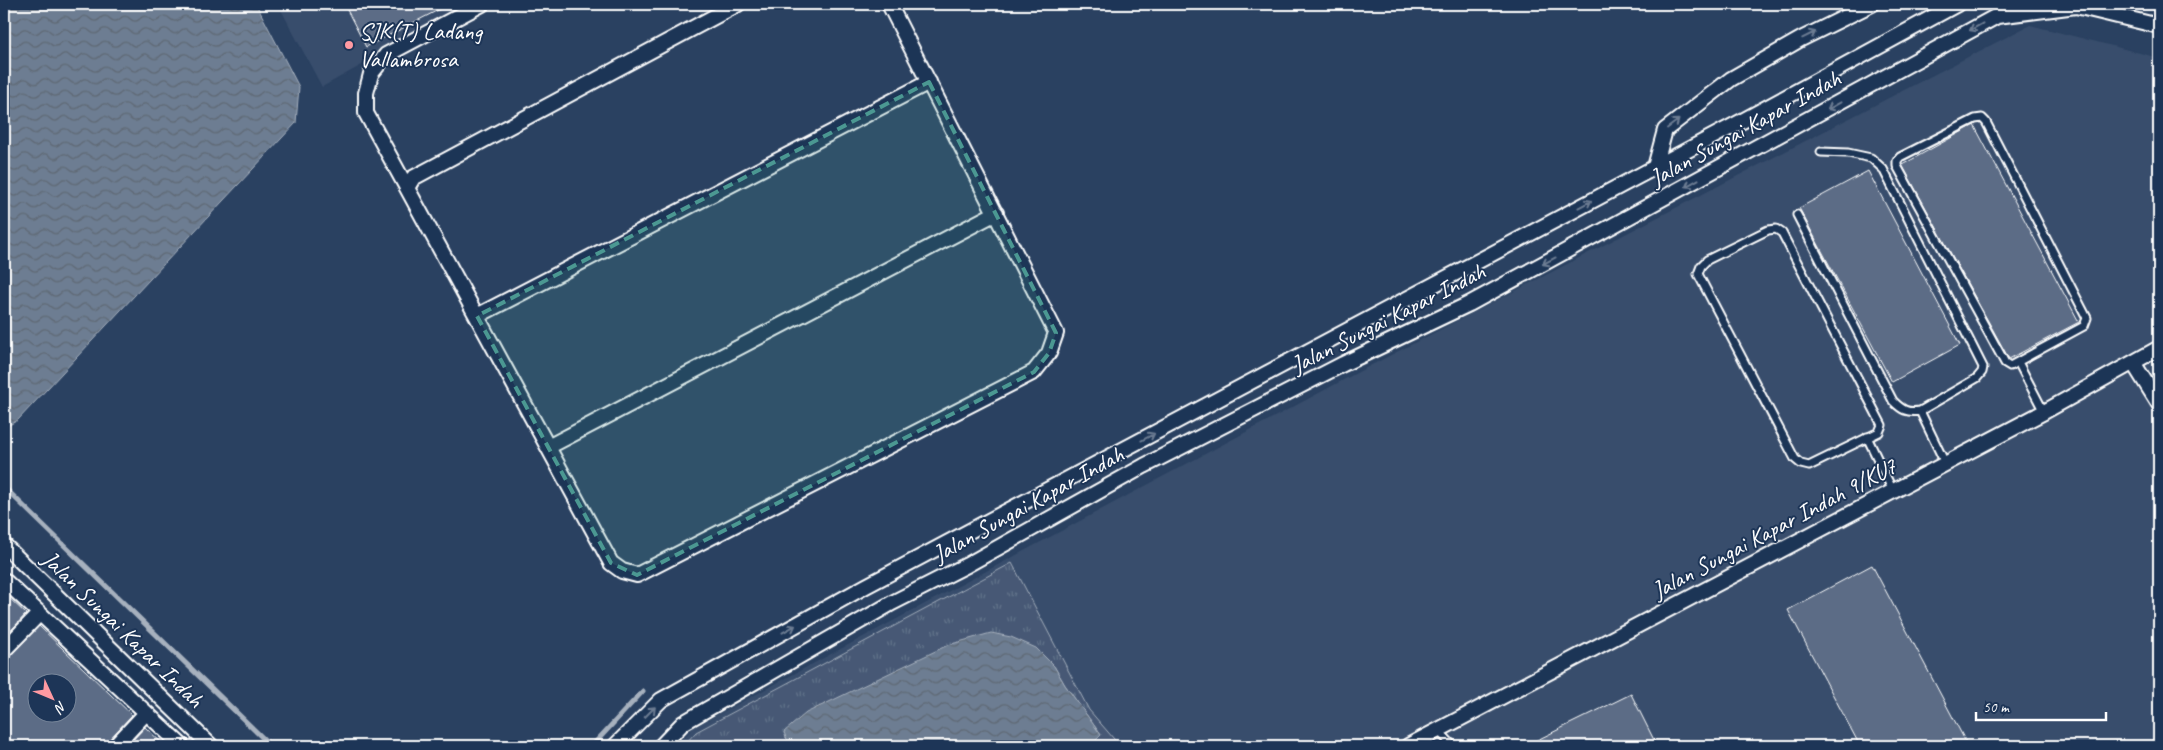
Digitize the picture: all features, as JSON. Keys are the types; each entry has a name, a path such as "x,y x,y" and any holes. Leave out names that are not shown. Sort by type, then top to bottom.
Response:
{"street":[{"path":"482,4 386,55 371,74 366,93 366,112 611,563 622,571 637,575 1034,372 1049,353 1056,333 889,4"},
{"path":"407,188 413,178 738,4"},
{"path":"1655,167 1665,130 1724,85 1801,39 1872,4"},
{"name":"Jalan Sungai Kapar Indah","path":"616,746 661,700 866,586 1655,167 1956,4"},
{"name":"Jalan Sungai Kapar Indah","path":"661,746 683,723 892,603 967,565 1208,432 1343,364 1469,304 1997,16 2076,6 2159,26"},
{"path":"477,316 929,82"},
{"path":"548,447 996,213"},
{"name":"Jalan Sungai Kapar Indah 9/KU7","path":"1408,746 1447,740 1893,491 2134,364 2159,348"},
{"path":"2134,364 2159,404"},
{"name":"Jalan Sungai Kapar Indah","path":"4,545 211,746"},
{"path":"4,580 182,746"},
{"path":"4,650 39,614"},
{"path":"115,746 146,713"}],"lane":[{"path":"1982,118 1986,122 2088,318 2084,326 2018,362 2010,366 2005,363 1897,166 1897,161 1900,157 1975,119 1982,118"},
{"path":"1797,215 1893,401 1902,410 1909,412 1920,411 1977,378 1982,372 1982,367 1882,169 1871,158 1848,152 1822,152"},
{"path":"1776,229 1782,233 1882,425 1879,432 1867,437 1809,466 1802,464 1796,459 1698,274 1701,266 1708,260 1768,230 1776,229"},
{"path":"2018,362 2044,412"},
{"path":"1920,411 1945,463"},
{"path":"1867,437 1893,491"}],"highlighted area":[{"path":"929,82 1056,333 1049,353 1034,372 637,575 611,563 477,316"}],"shaded area":[{"name":"SJK(T) Ladang Vallambrosa","path":"278,4 472,4 322,87"},
{"path":"2030,25 2159,58 2159,746 676,746 693,728 1364,369"}],"green space":[{"path":"1012,563 1089,710 1120,746 1098,746 1096,740 1101,735 1065,685 1054,666 786,738 794,746 683,746 696,732"}],"water":[{"path":"4,4 256,4 299,87 296,123 18,420 4,428"},
{"path":"991,633 1011,637 1036,648 1054,666 1065,685 1101,735 1096,740 1098,746 794,746 786,738 784,732 806,713 948,645"}],"building":[{"path":"344,4 450,4 366,47"},
{"path":"1974,125 2079,322 2009,359 1902,165"},
{"path":"1868,171 1960,345 1892,382 1799,208"},
{"path":"1872,565 1968,746 1860,746 1788,610"},
{"path":"4,593 26,614 4,638"},
{"path":"39,626 132,715 109,740 106,746 4,746 4,659 10,656"},
{"path":"1631,694 1657,746 1525,746"},
{"path":"145,727 165,746 127,746"}],"waterway":[{"path":"4,487 271,746"},
{"path":"592,746 643,691"}],"place":[{"name":"SJK(T) Ladang Vallambrosa","path":"349,45"}]}
